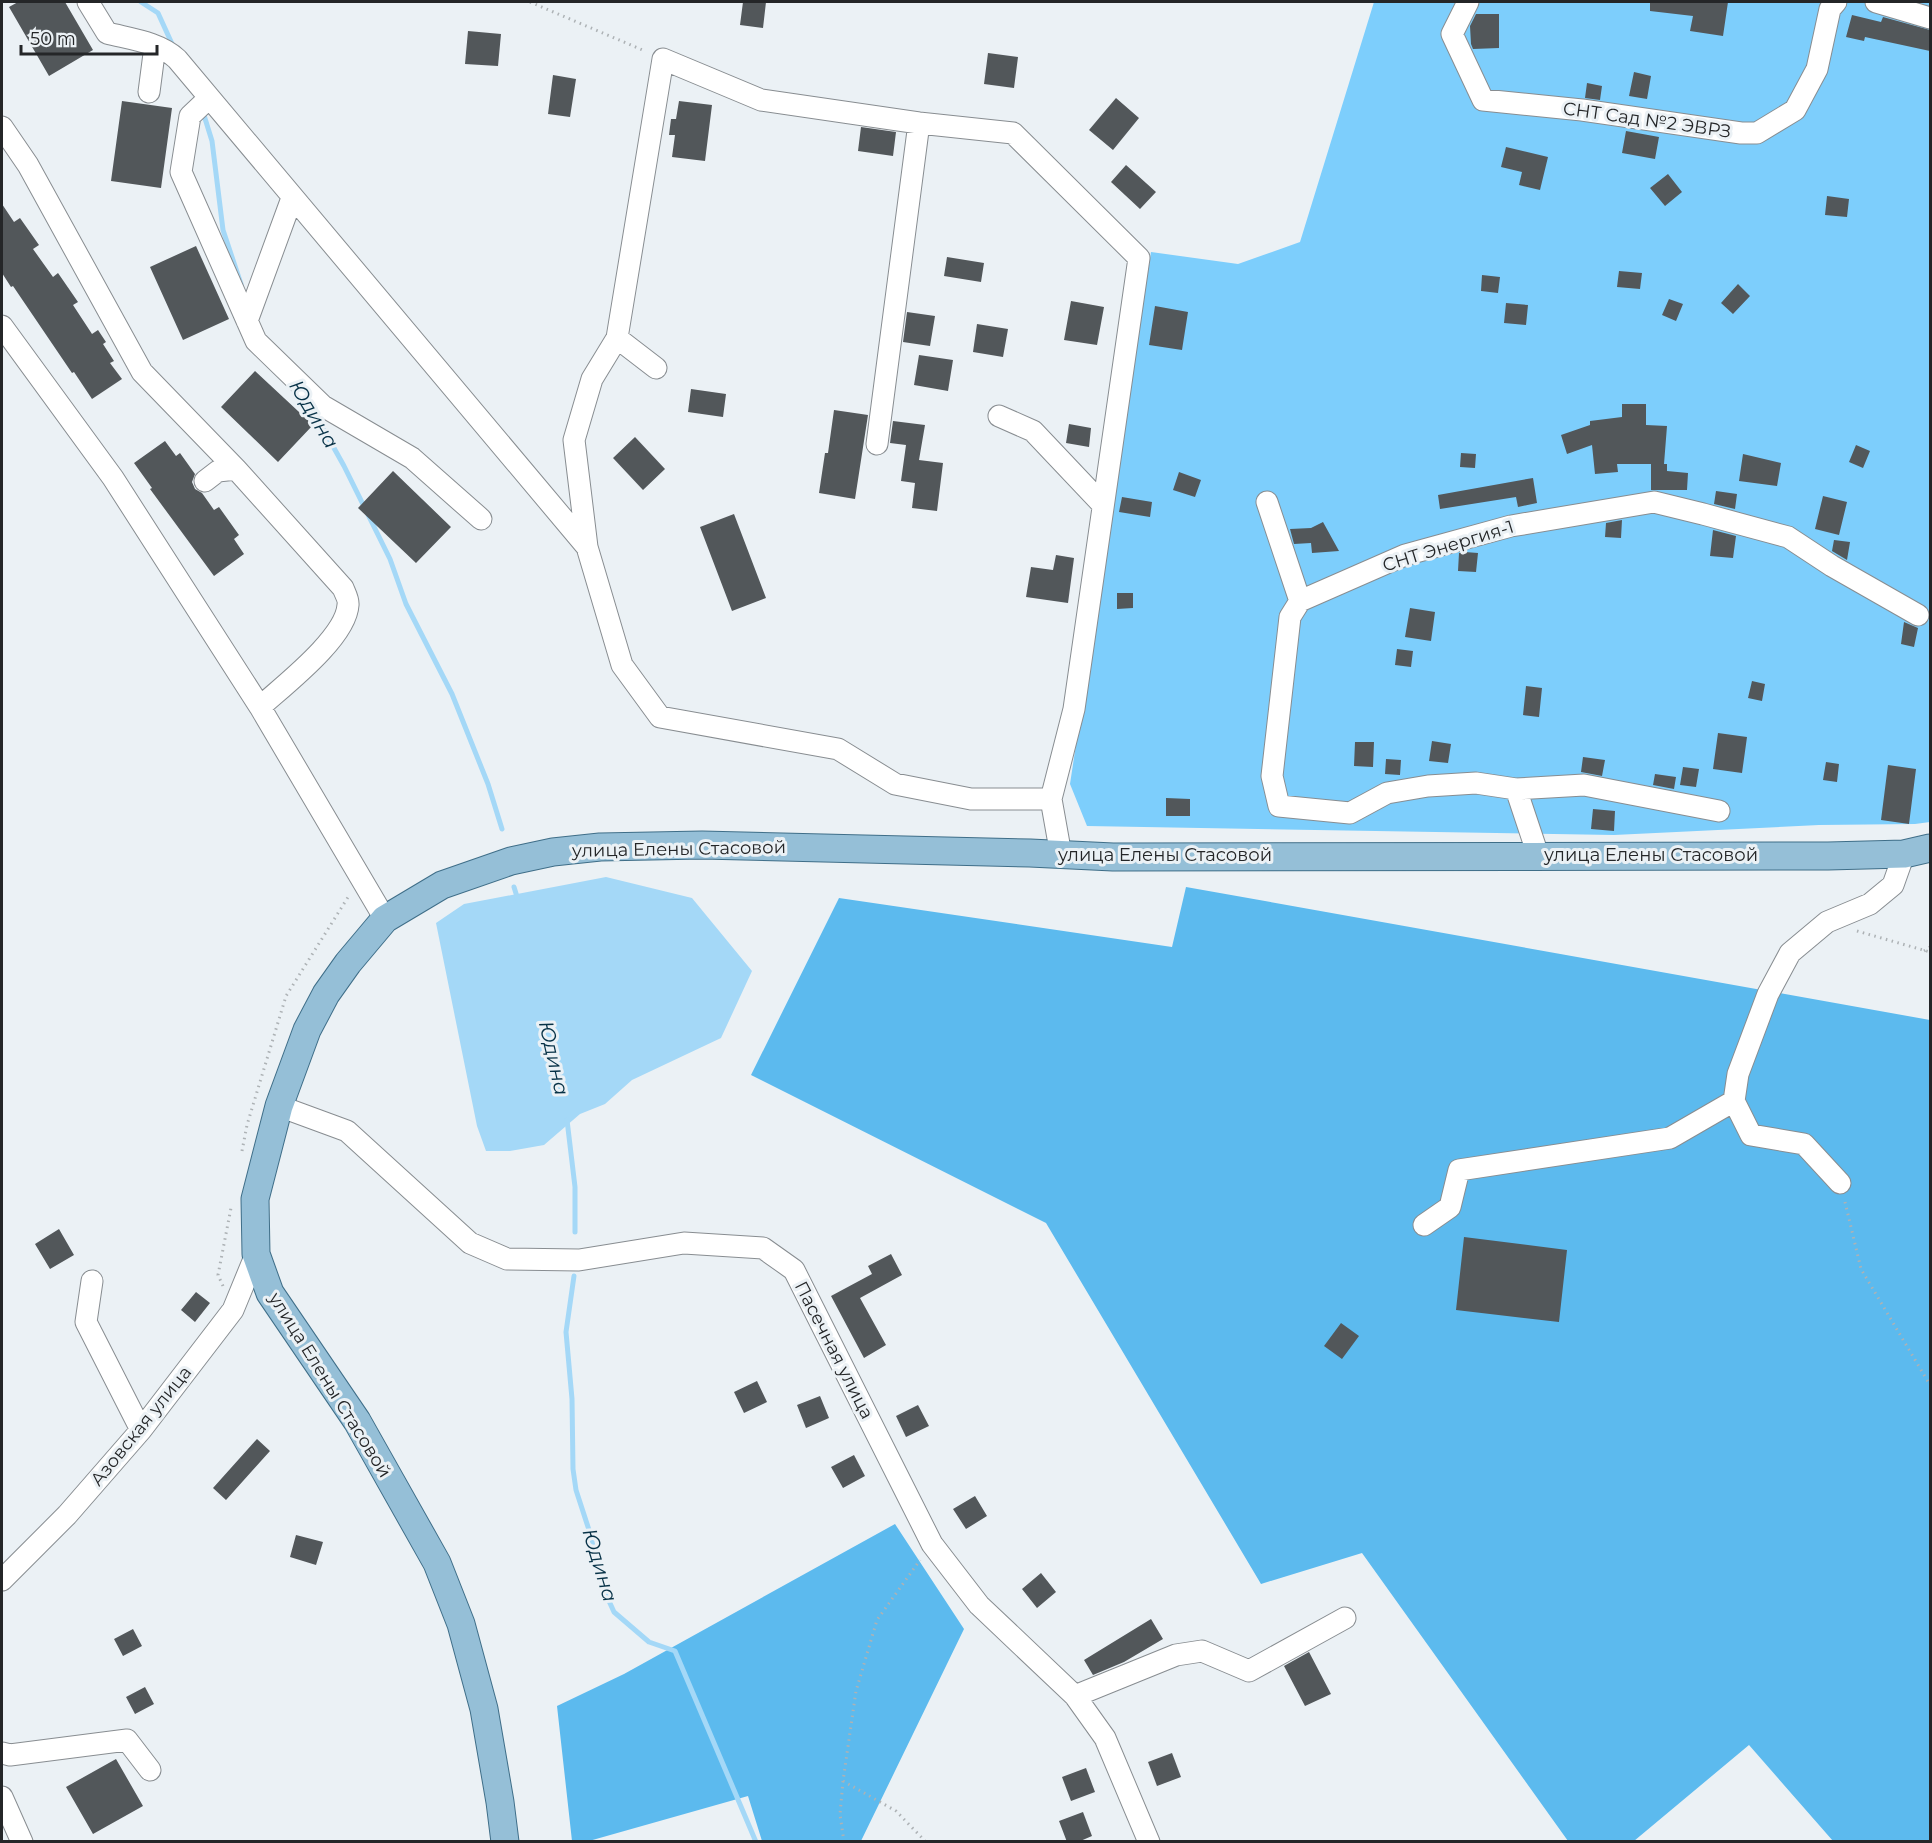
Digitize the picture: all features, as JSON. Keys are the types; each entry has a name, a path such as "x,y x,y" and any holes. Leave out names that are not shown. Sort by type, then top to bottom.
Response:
{"main road":[{"name":"улица Елены Стасовой","path":"505,1842 484,1709 462,1624 437,1563 357,1421 270,1293 256,1254 255,1199 279,1106 307,1030 326,994 348,963 385,919 442,885 510,861 553,852 600,847 702,845 1113,857 1828,856 1904,854 1930,848"}],"street":[{"path":"88,2 107,33 155,46 168,51 177,59 587,547"},
{"name":"СНТ Сад №2 ЭВРЗ","path":"1468,2 1452,34 1483,100 1582,110 1741,133 1757,133 1795,110 1817,69 1830,9 1836,2"},
{"path":"1876,2 1930,18"},
{"path":"149,92 155,46"},
{"path":"1052,799 971,799 895,784 838,749 660,717 622,665 587,547 574,441 592,378 617,338 663,59 761,100 919,123 1013,133 1139,258 1074,708 1052,799 1061,855"},
{"path":"209,98 190,116 181,172 256,341 323,406 412,458 481,519"},
{"path":"877,444 919,123"},
{"path":"2,127 28,165 142,372 236,470 343,588 349,604 343,622 320,652 260,707"},
{"path":"247,321 292,198"},
{"path":"2,326 112,478 260,707 385,919"},
{"path":"617,338 656,368"},
{"path":"999,416 1033,431 1103,505"},
{"path":"205,481 218,471 236,470"},
{"path":"1267,502 1300,601 1290,617 1272,776 1279,806 1350,813 1387,794 1428,786 1476,783 1516,789 1584,785 1719,811"},
{"name":"СНТ Энергия-1","path":"1300,601 1405,555 1445,543 1511,526 1654,502 1788,537 1832,566 1918,615"},
{"path":"1516,789 1538,855"},
{"path":"1840,1183 1804,1144 1751,1135 1734,1101 1738,1074 1768,994 1790,953 1827,922 1870,904 1893,885 1904,854"},
{"path":"1424,1225 1450,1207 1459,1170 1670,1138 1734,1101"},
{"name":"Пасечная улица","path":"279,1106 347,1131 470,1243 507,1259 579,1260 684,1243 763,1248 794,1270 932,1544 979,1605 1075,1696 1105,1738 1149,1842"},
{"name":"Азовская улица","path":"2,1580 67,1515 141,1430 233,1310 256,1254"},
{"path":"92,1281 86,1322 141,1430"},
{"path":"1075,1696 1176,1655 1202,1651 1249,1671 1345,1618"},
{"path":"2,1753 10,1755 127,1740 150,1770"},
{"path":"2,1797 22,1842"}],"path":[{"path":"530,2 663,59"},
{"path":"1827,922 1930,952"},
{"path":"1924,951 1930,946"},
{"path":"1840,1183 1861,1269 1930,1385"},
{"path":"844,1842 840,1814 856,1691 877,1620 932,1544"},
{"path":"843,1781 896,1811 926,1842"}],"shaded area":[{"path":"1374,2 1930,2 1930,822 1614,835 1087,826 1070,784 1151,252 1238,264 1300,242"},
{"path":"1186,887 1930,1020 1930,1841 1833,1841 1749,1745 1634,1841 1568,1841 1362,1553 1261,1584 1046,1223 751,1075 839,898 1172,947"},
{"path":"895,1524 964,1629 861,1841 762,1841 748,1796 589,1841 572,1841 557,1706 624,1674"}],"water":[{"path":"606,877 692,898 752,971 721,1038 632,1080 605,1104 580,1114 544,1145 510,1151 486,1151 477,1126 436,923 464,904"}],"building":[{"path":"18,2 65,2 93,50 49,76 9,7"},
{"path":"743,2 766,2 763,28 740,25"},
{"path":"1650,2 1728,2 1723,36 1690,31 1693,16 1650,11"},
{"path":"1476,14 1499,14 1499,48 1473,49 1470,26"},
{"path":"1852,15 1881,22 1883,17 1930,30 1930,51 1865,37 1864,41 1846,37"},
{"path":"468,31 501,34 498,66 465,64"},
{"path":"988,53 1018,57 1014,88 984,84"},
{"path":"1634,72 1651,76 1647,99 1629,96"},
{"path":"553,75 576,79 570,117 548,114"},
{"path":"1587,83 1602,86 1600,100 1585,98"},
{"path":"1116,98 1139,118 1113,150 1089,130"},
{"path":"122,101 172,108 161,188 111,181"},
{"path":"679,101 712,105 705,161 672,157 675,135 669,135 671,119 676,119"},
{"path":"861,127 896,132 893,156 858,151"},
{"path":"1626,131 1659,137 1655,159 1622,153"},
{"path":"1506,147 1548,157 1540,190 1519,185 1522,172 1501,167"},
{"path":"1126,165 1156,192 1140,209 1111,182"},
{"path":"1668,174 1682,192 1665,206 1650,188"},
{"path":"1827,196 1849,199 1847,217 1825,215"},
{"path":"2,204 14,222 20,218 39,245 33,249 53,277 58,273 78,302 73,305 92,334 98,330 106,342 103,344 114,361 110,363 122,379 92,399 2,273"},
{"path":"196,246 229,319 183,340 150,267"},
{"path":"947,257 984,263 981,282 944,276"},
{"path":"1619,271 1642,273 1640,289 1617,287"},
{"path":"1482,275 1500,277 1498,293 1481,291"},
{"path":"1738,284 1750,296 1733,314 1721,303"},
{"path":"1669,299 1683,304 1676,321 1662,315"},
{"path":"1071,301 1104,307 1097,345 1064,340"},
{"path":"1506,303 1528,305 1526,325 1504,323"},
{"path":"1155,306 1188,312 1182,350 1149,345"},
{"path":"907,312 935,316 930,346 903,342"},
{"path":"977,324 1008,329 1003,357 973,352"},
{"path":"919,355 953,360 948,391 914,385"},
{"path":"255,371 313,425 278,462 221,407"},
{"path":"691,389 726,394 723,417 688,412"},
{"path":"1622,404 1646,404 1646,425 1667,426 1664,464 1667,464 1667,471 1688,473 1687,490 1651,490 1651,464 1617,464 1618,472 1595,474 1592,445 1567,454 1561,435 1590,425 1590,421 1622,417"},
{"path":"834,410 868,415 855,499 819,493"},
{"path":"893,421 925,425 919,460 943,463 937,511 912,508 915,483 901,481 906,445 890,443"},
{"path":"1069,424 1091,428 1089,447 1066,443"},
{"path":"635,437 665,469 643,490 613,458"},
{"path":"165,441 176,456 180,453 195,474 192,482 195,489 202,493 214,510 219,507 239,535 234,539 244,554 214,576 150,489 152,488 134,463"},
{"path":"1856,445 1870,451 1863,468 1849,462"},
{"path":"1461,453 1476,454 1475,468 1460,467"},
{"path":"1743,454 1781,463 1777,486 1739,481"},
{"path":"393,471 451,527 416,563 358,508"},
{"path":"1179,472 1201,480 1195,497 1173,490"},
{"path":"1533,478 1537,503 1518,507 1516,497 1440,509 1438,495"},
{"path":"1716,491 1737,494 1735,509 1714,504"},
{"path":"1823,496 1847,502 1839,535 1815,529"},
{"path":"1122,497 1152,502 1150,517 1119,512"},
{"path":"734,514 766,598 732,611 700,527"},
{"path":"1622,520 1621,538 1605,537 1606,523"},
{"path":"1323,522 1339,551 1312,553 1311,543 1294,544 1290,529 1311,528"},
{"path":"1713,530 1736,536 1733,558 1710,556"},
{"path":"1834,540 1850,542 1847,560 1832,551"},
{"path":"1459,553 1478,553 1476,572 1458,571"},
{"path":"1056,555 1074,558 1068,603 1026,597 1031,567 1053,570"},
{"path":"1117,593 1133,593 1133,608 1117,609"},
{"path":"1410,608 1435,612 1431,641 1405,637"},
{"path":"1904,622 1918,628 1914,647 1901,644"},
{"path":"1397,649 1413,651 1411,667 1395,665"},
{"path":"1752,681 1765,684 1762,701 1748,698"},
{"path":"1526,686 1542,688 1539,717 1523,715"},
{"path":"1718,733 1747,737 1742,773 1713,769"},
{"path":"1432,741 1451,744 1448,763 1429,761"},
{"path":"1355,742 1374,742 1373,767 1354,766"},
{"path":"1583,757 1605,760 1602,776 1581,772"},
{"path":"1386,759 1401,760 1400,775 1385,774"},
{"path":"1826,762 1839,764 1837,782 1823,780"},
{"path":"1888,765 1916,769 1909,824 1881,820"},
{"path":"1683,767 1699,769 1696,787 1680,785"},
{"path":"1655,774 1676,777 1674,789 1653,785"},
{"path":"1166,798 1190,799 1190,816 1166,816"},
{"path":"1593,809 1615,811 1614,831 1591,829"},
{"path":"59,1229 74,1255 50,1269 35,1244"},
{"path":"1464,1237 1567,1250 1559,1322 1456,1310"},
{"path":"891,1254 902,1275 860,1298 886,1345 864,1358 831,1296 872,1274 868,1266"},
{"path":"196,1292 210,1303 195,1322 181,1310"},
{"path":"1341,1323 1359,1336 1342,1359 1324,1346"},
{"path":"757,1381 767,1402 744,1413 734,1392"},
{"path":"820,1396 829,1418 806,1428 797,1405"},
{"path":"918,1405 929,1426 906,1437 896,1416"},
{"path":"257,1439 270,1451 226,1500 213,1488"},
{"path":"854,1455 865,1476 843,1488 831,1467"},
{"path":"975,1496 987,1516 966,1529 953,1509"},
{"path":"296,1535 323,1542 316,1565 290,1557"},
{"path":"1041,1573 1056,1592 1037,1608 1022,1589"},
{"path":"1151,1619 1163,1639 1124,1662 1093,1675 1084,1660"},
{"path":"133,1629 142,1646 123,1656 114,1639"},
{"path":"1309,1652 1331,1694 1305,1706 1284,1666"},
{"path":"145,1687 154,1704 135,1714 126,1697"},
{"path":"1172,1753 1181,1777 1157,1786 1148,1762"},
{"path":"116,1759 143,1806 93,1834 66,1787"},
{"path":"1086,1768 1095,1792 1071,1801 1062,1777"},
{"path":"1083,1812 1092,1836 1078,1842 1067,1842 1059,1821"}],"waterway":[{"name":"Юдина","path":"141,2 158,13 173,46"},
{"name":"Юдина","path":"203,112 212,141 223,230 241,284"},
{"name":"Юдина","path":"310,405 344,466 390,559 406,604 452,694 488,784 502,829"},
{"name":"Юдина","path":"514,887 518,900"},
{"name":"Юдина","path":"567,1120 575,1187 575,1232"},
{"name":"Юдина","path":"574,1276 566,1332 572,1399 573,1469 576,1490 604,1590 614,1612 649,1642 675,1651 756,1842"}]}
